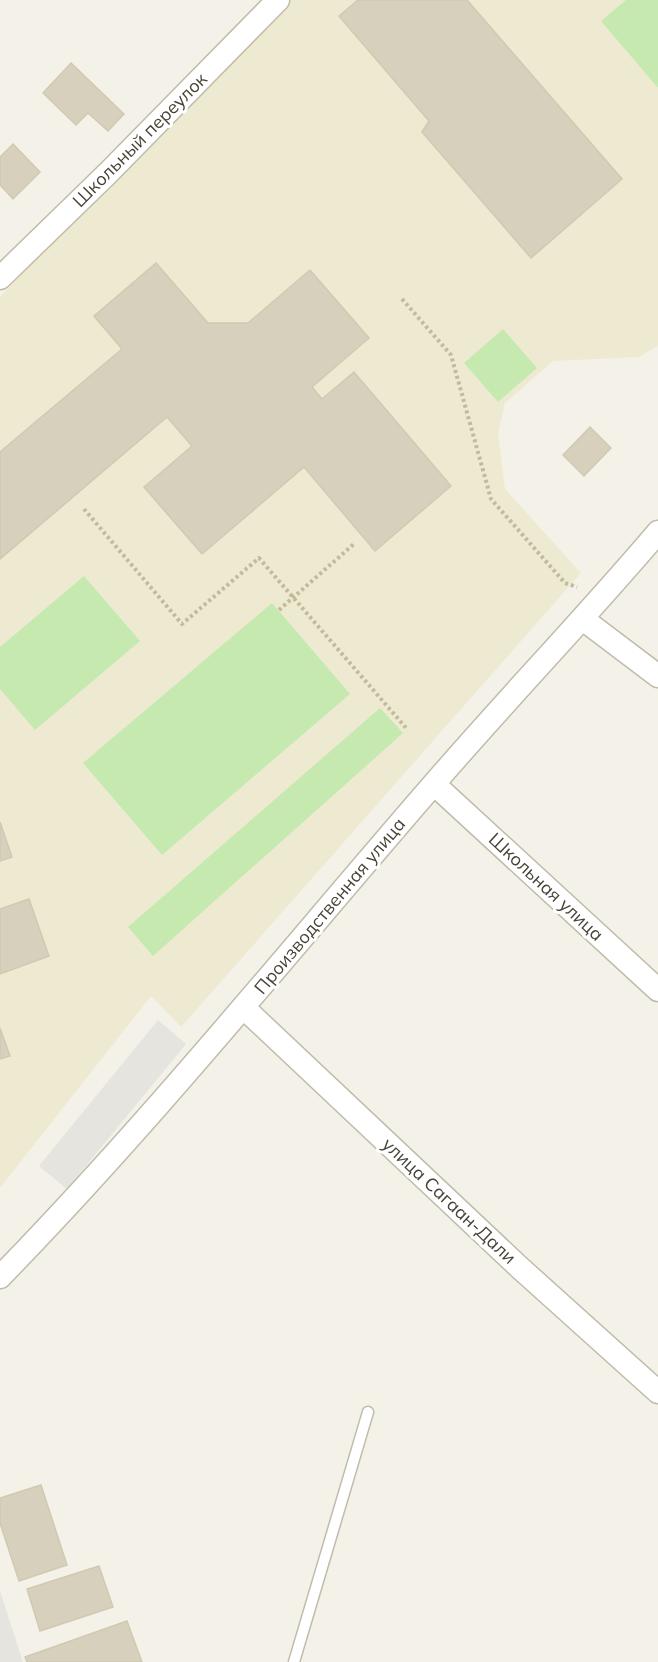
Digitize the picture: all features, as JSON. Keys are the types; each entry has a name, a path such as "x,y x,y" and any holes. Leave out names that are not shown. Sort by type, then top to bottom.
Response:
{"street":[{"name":"Школьный переулок","path":"0,278 108,173 278,0"},
{"name":"Производственная улица","path":"0,1277 67,1208 244,1008 434,784 584,620 658,532"},
{"path":"584,620 658,676"},
{"name":"Школьная улица","path":"434,784 658,990"},
{"name":"улица Сагаан-Дали","path":"244,1008 519,1267 658,1392"}],"lane":[{"path":"294,1662 368,1412"}],"path":[{"path":"402,299 451,355 491,499 565,583 605,595"},
{"path":"84,509 182,624 259,558 407,729"},
{"path":"279,610 355,543"}],"shaded area":[{"path":"285,0 658,0 658,346 639,357 553,361 505,403 498,433 505,489 581,573 181,1027 151,996 0,1188 0,297"},
{"path":"158,1020 186,1044 67,1189 39,1166"},
{"path":"0,1591 23,1662 0,1662"}],"green space":[{"path":"626,0 658,0 658,88 601,21"},
{"path":"503,329 537,368 498,402 464,363"},
{"path":"84,576 140,641 35,730 0,689 0,647"},
{"path":"272,603 350,694 162,855 83,763"},
{"path":"380,708 403,733 153,956 128,927"}],"building":[{"path":"358,0 467,0 622,179 531,258 422,132 429,121 339,16"},
{"path":"71,63 124,114 108,131 88,113 76,125 43,93"},
{"path":"13,144 40,172 13,199 0,185 0,157"},
{"path":"156,263 208,323 248,323 310,270 369,338 312,387 322,399 354,372 451,486 375,551 304,467 202,554 144,487 192,446 167,417 0,559 0,452 122,349 94,316"},
{"path":"590,427 611,448 584,476 563,455"},
{"path":"0,822 12,857 0,861"},
{"path":"29,899 49,956 0,974 0,909"},
{"path":"0,1028 10,1056 0,1059"},
{"path":"41,1485 67,1565 19,1581 0,1523 0,1498"},
{"path":"99,1566 113,1607 40,1631 27,1589"},
{"path":"127,1621 142,1662 27,1662 25,1657"}]}
